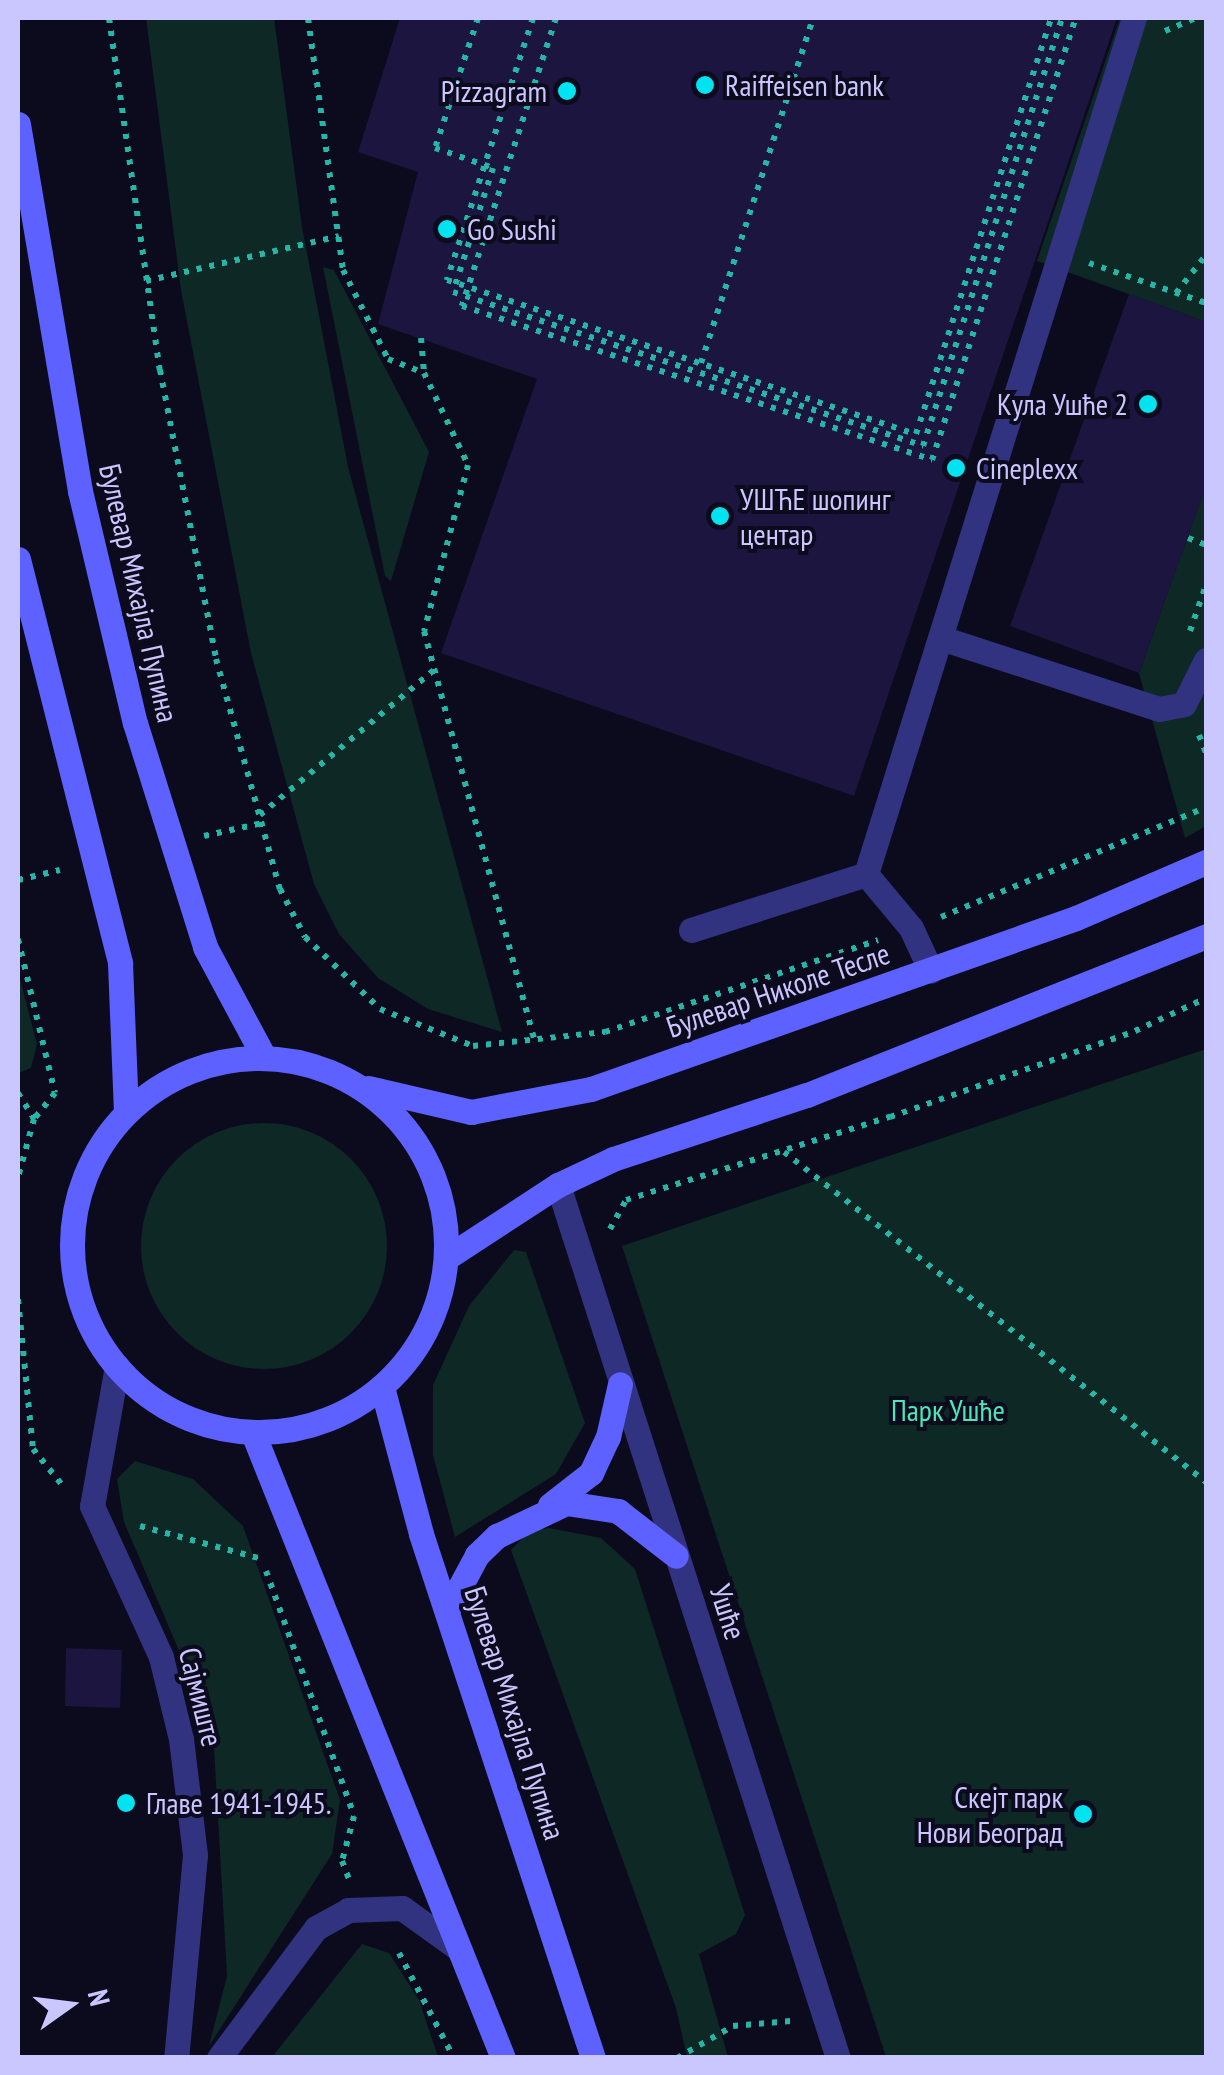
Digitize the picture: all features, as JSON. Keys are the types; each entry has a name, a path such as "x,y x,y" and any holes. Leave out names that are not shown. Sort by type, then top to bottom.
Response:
{"main road":[{"name":"Булевар Михајла Пупина","path":"18,124 80,491 135,723 205,947 264,1057"},
{"path":"18,559 120,963 126,1112"},
{"name":"Булевар Николе Тесле","path":"358,1086 471,1112 522,1105 608,1084 931,971 1206,862"},
{"path":"446,1258 558,1186 613,1159 1077,992 1206,936"},
{"path":"264,1057 298,1061 358,1086 386,1106 426,1160 442,1207 446,1258 427,1329 382,1388 308,1426 253,1432 178,1414 117,1366 77,1288 73,1228 89,1167 126,1112 150,1092 204,1065 264,1057"},
{"path":"448,1610 477,1555 541,1510 567,1497 591,1473 608,1438 620,1384"},
{"name":"Булевар Михајла Пупина","path":"382,1388 448,1610 593,2058"},
{"path":"253,1432 502,2058"},
{"path":"541,1510 566,1503 618,1511 676,1556"}],"street":[{"path":"866,874 1134,18"},
{"path":"941,638 1159,709 1184,704 1206,660"},
{"path":"691,930 866,874"},
{"path":"866,874 911,928 931,971"},
{"name":"Ушће","path":"558,1186 838,2058"},
{"name":"Сајмиште","path":"117,1366 92,1506 160,1656 181,1739 194,1888 176,2058"},
{"path":"219,2058 316,1928 361,1906 414,1912 459,1949"}],"path":[{"path":"109,18 146,281 216,659 280,889 306,937 380,1010 473,1046 535,1042 424,631 468,464 424,373 421,338"},
{"path":"308,18 344,270 388,359 424,373"},
{"path":"478,18 435,148 494,168 454,292 923,446 1062,18"},
{"path":"532,18 448,280 916,434 1052,18"},
{"path":"556,18 462,306 932,460 1076,18"},
{"path":"701,363 812,18"},
{"path":"146,281 339,236"},
{"path":"1060,253 1206,303"},
{"path":"1176,293 1206,255"},
{"path":"1188,538 1206,545"},
{"path":"260,815 435,669"},
{"path":"18,939 55,1092 34,1119 18,1176"},
{"path":"616,1246 610,1228 626,1200 1134,1032 1206,998"},
{"path":"18,1094 34,1119"},
{"path":"783,1151 1206,1482"},
{"path":"260,1556 354,1816 342,1861 373,1933 392,1942 408,1966 454,2058"},
{"path":"677,2058 733,2026 794,2022 800,2040"}],"green space":[{"path":"146,18 274,18 302,227 348,467 502,1032 428,1009 378,978 339,934 314,884 251,653 181,290"},
{"path":"1120,18 1206,18 1206,322 1037,261"},
{"path":"323,267 334,270 429,452 391,581 385,576"},
{"path":"1206,485 1206,826 1185,838 1139,673"},
{"path":"18,971 37,1044 31,1068 18,1073"},
{"name":"Парк Ушће","path":"1206,1049 1206,2057 886,2057 622,1246"},
{"path":"264,1123 311,1132 351,1159 378,1199 387,1246 378,1293 351,1333 311,1360 264,1369 217,1360 177,1333 150,1293 141,1246 150,1199 177,1159 217,1132"},
{"path":"514,1250 526,1252 585,1423 556,1474 455,1537 433,1455 433,1385 469,1306"},
{"path":"135,1461 193,1479 243,1526 340,1800 332,1854 209,2046 227,1976 213,1730 124,1522 117,1479"},
{"path":"549,1528 601,1538 635,1569 745,1915 736,1934 699,1954 728,2057 687,2057 676,2008 511,1550 529,1531"},
{"path":"362,1944 389,1953 419,2000 438,2057 272,2057"}],"building":[{"name":"УШЋЕ шопинг центар","path":"400,18 1117,18 854,796 441,653 537,379 378,324 418,172 358,152"},
{"name":"Кула Ушће 2","path":"1129,294 1206,322 1206,486 1139,673 1010,626"},
{"path":"66,1648 122,1650 120,1708 65,1706"}],"place":[{"name":"Raiffeisen bank","path":"705,85"},
{"name":"Pizzagram","path":"567,91"},
{"name":"Go Sushi","path":"447,229"},
{"name":"Кула Ушће 2","path":"1148,404"},
{"name":"Cineplexx","path":"956,468"},
{"name":"УШЋЕ шопинг центар","path":"720,516"},
{"name":"Главе 1941-1945.","path":"126,1803"},
{"name":"Скејт парк Нови Београд","path":"1083,1814"}]}
